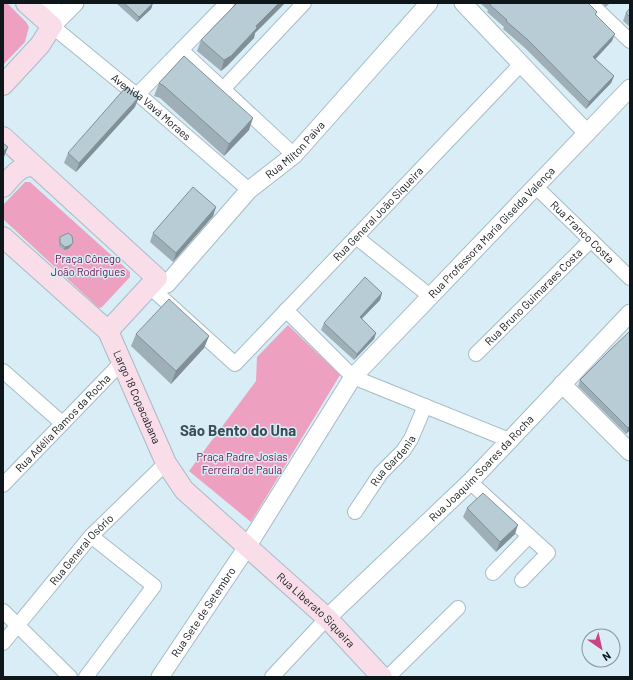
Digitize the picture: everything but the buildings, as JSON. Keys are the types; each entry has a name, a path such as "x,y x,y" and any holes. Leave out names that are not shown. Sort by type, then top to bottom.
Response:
{"main road":[{"path":"3,85 40,45 43,12"},
{"path":"3,238 108,331 153,282 9,143"},
{"path":"3,174 14,161 9,143"},
{"path":"3,187 20,170 28,166 35,167"},
{"name":"Largo 18 Copacabana","path":"108,331 166,463"},
{"path":"166,463 184,490 247,547"},
{"name":"Rua Liberato Siqueira","path":"247,547 327,618 382,677"}],"street":[{"path":"43,12 75,3"},
{"path":"138,94 227,3"},
{"path":"224,88 304,3"},
{"name":"Rua Milton Paiva","path":"153,282 167,284 249,190 294,155 429,3"},
{"path":"463,3 587,132"},
{"path":"590,3 630,41"},
{"name":"Avenida Vavá Moraes","path":"43,12 130,90 138,94 249,190"},
{"path":"181,50 224,88 294,155"},
{"name":"Rua General João Siqueira","path":"153,282 235,364 521,64"},
{"name":"Rua Professora Maria Giselda Valença","path":"353,376 630,88"},
{"name":"Rua Franco Costa","path":"535,186 630,278"},
{"path":"356,237 430,296"},
{"name":"Rua Bruno Guimaraes Costa","path":"476,354 591,240"},
{"path":"286,310 353,376 509,440"},
{"name":"Rua Joaquim Soares da Rocha","path":"327,618 470,482 630,313"},
{"name":"Rua Adélia Ramos da Rocha","path":"3,485 122,362"},
{"path":"3,371 62,423"},
{"path":"247,547 353,376"},
{"path":"562,384 630,452"},
{"name":"Rua Gardenia","path":"355,512 381,473 403,451 411,439 426,406"},
{"name":"Rua General Osório","path":"3,643 91,536 166,463"},
{"path":"470,482 548,553 522,580"},
{"path":"86,677 154,586 91,536"},
{"path":"493,573 529,536"},
{"name":"Rua Sete de Setembro","path":"160,677 247,547"},
{"path":"388,677 458,608"},
{"path":"3,611 18,624 35,644 70,677"},
{"path":"272,677 327,618"}],"green space":[{"path":"3,3 7,3 29,27 25,42 3,65"},
{"name":"Praça Cônego João Rodrigues","path":"25,182 30,182 130,272 130,277 102,307 99,308 3,219 3,205"},
{"name":"Praça Padre Josias Ferreira de Paula","path":"288,325 340,375 251,522 189,471 256,381 257,357"}],"district":[{"name":"São Bento do Una","path":"238,431"}]}
